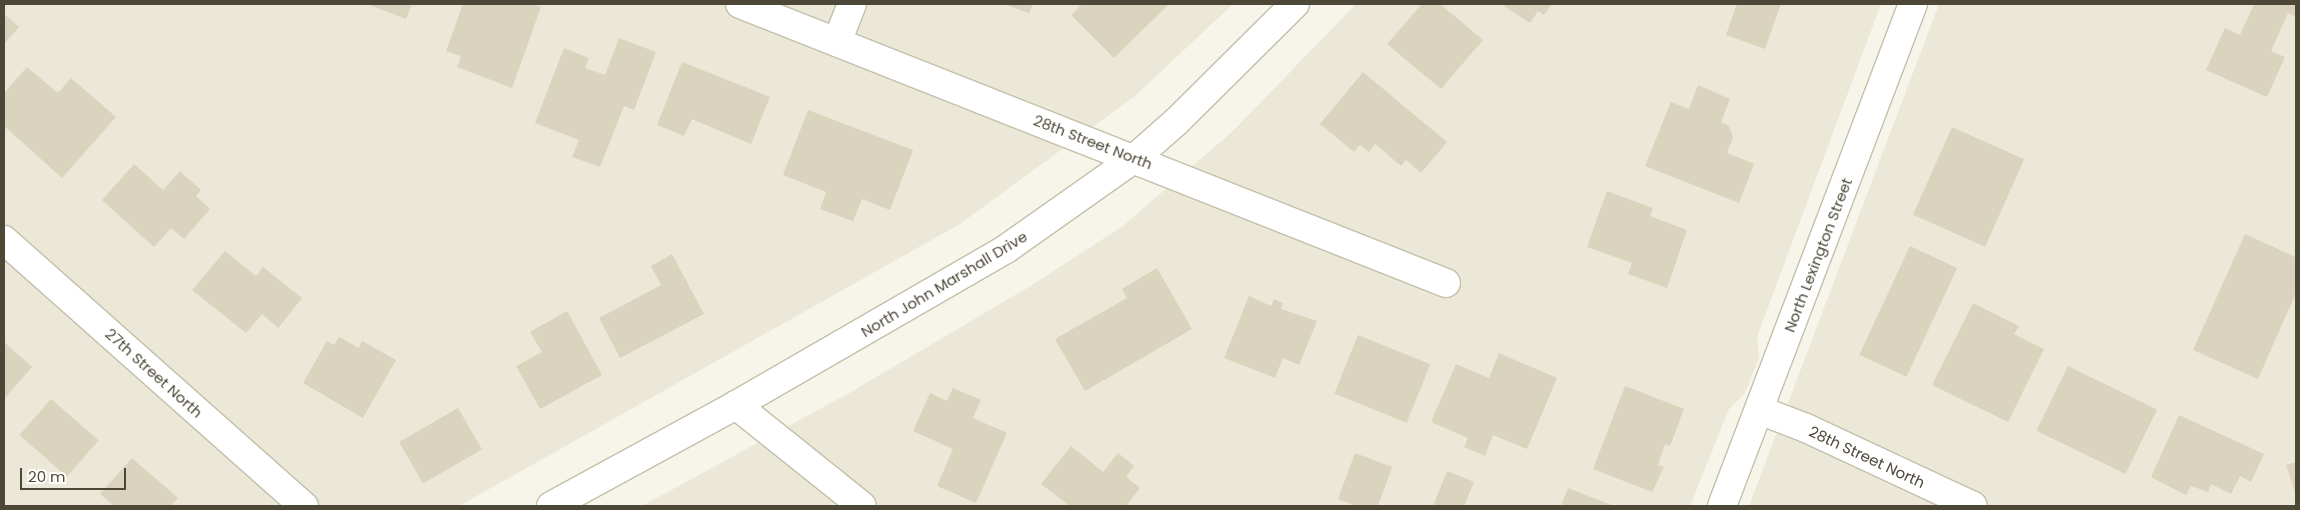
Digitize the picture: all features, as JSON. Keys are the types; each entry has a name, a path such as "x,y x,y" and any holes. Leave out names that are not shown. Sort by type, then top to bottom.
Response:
{"street":[{"name":"28th Street North","path":"740,4 1135,158 1446,283"},
{"path":"837,42 852,4"},
{"name":"North John Marshall Drive","path":"550,506 736,405 1006,249 1135,158 1177,121 1295,4"},
{"name":"North Lexington Street","path":"1722,506 1913,4"},
{"name":"27th Street North","path":"4,240 304,506"},
{"path":"736,405 862,506"},
{"name":"28th Street North","path":"1759,410 1806,428 1973,506"}],"shaded area":[{"path":"4,4 1233,4 1135,96 960,224 459,506 4,506"},
{"path":"1356,4 1881,4 1757,337 1759,358 1745,393 1729,409 1690,506 642,506 851,392 1032,285 1123,226 1233,131"},
{"path":"1939,4 2296,4 2296,506 1749,506"}],"building":[{"path":"367,4 412,4 406,19"},
{"path":"463,4 533,4 541,7 512,88 457,67 461,56 446,51"},
{"path":"1004,4 1033,4 1029,13"},
{"path":"1082,4 1169,4 1114,58 1071,15"},
{"path":"1422,4 1440,4 1483,40 1441,89 1387,44"},
{"path":"1501,4 1552,4 1544,15 1538,11 1530,23"},
{"path":"1737,4 1781,4 1765,49 1726,35"},
{"path":"2254,4 2296,4 2296,17 2288,13 2271,51 2285,57 2267,97 2206,70 2225,28 2240,35"},
{"path":"4,14 19,27 4,44"},
{"path":"619,38 656,52 634,110 624,106 600,167 572,157 579,140 535,123 564,48 589,58 585,68 605,75"},
{"path":"682,62 770,97 751,144 692,119 684,136 657,125"},
{"path":"27,67 58,93 71,78 116,117 62,178 4,126 4,93"},
{"path":"1363,72 1447,142 1421,173 1406,160 1401,166 1375,144 1369,152 1360,145 1354,152 1320,124"},
{"path":"1698,85 1730,99 1721,122 1729,126 1733,137 1727,153 1754,164 1739,203 1645,166 1671,102 1689,109"},
{"path":"808,110 913,150 890,210 862,199 853,221 820,209 826,192 783,175"},
{"path":"1952,127 2024,159 1985,247 1913,215"},
{"path":"134,164 163,190 180,171 201,190 196,196 210,209 184,239 171,228 154,247 102,200"},
{"path":"1607,191 1653,208 1650,216 1687,230 1667,288 1628,274 1632,263 1587,247"},
{"path":"2245,234 2296,257 2296,293 2258,379 2193,350"},
{"path":"1910,246 1957,268 1906,377 1859,355"},
{"path":"225,251 256,276 263,267 302,298 278,328 262,314 246,333 192,290"},
{"path":"672,254 704,314 620,358 599,318 661,285 651,266"},
{"path":"1157,268 1192,329 1085,391 1055,339 1127,298 1122,289"},
{"path":"1249,296 1271,306 1274,299 1283,303 1281,309 1317,321 1299,365 1283,358 1275,378 1224,358"},
{"path":"1973,303 2019,326 2014,334 2044,349 2008,422 1932,385"},
{"path":"567,311 602,375 540,409 516,366 542,352 530,332"},
{"path":"1358,335 1430,364 1407,423 1334,393"},
{"path":"339,337 359,348 362,341 396,360 363,418 303,383 327,341 334,345"},
{"path":"4,342 32,367 4,399"},
{"path":"1499,353 1557,378 1527,449 1493,435 1485,456 1464,447 1468,438 1431,422 1456,364 1489,378"},
{"path":"2068,366 2157,409 2125,474 2036,431"},
{"path":"1625,386 1684,409 1670,446 1665,444 1658,465 1664,467 1652,492 1593,469"},
{"path":"953,388 981,400 973,418 1007,433 976,503 937,486 953,449 913,431 930,393 947,401"},
{"path":"51,399 99,440 67,477 20,435"},
{"path":"458,408 482,450 423,484 399,442"},
{"path":"2179,415 2264,454 2251,482 2240,476 2231,494 2211,484 2208,492 2191,486 2186,495 2151,477"},
{"path":"1071,446 1103,472 1118,453 1134,466 1126,477 1140,488 1126,506 1070,506 1041,484"},
{"path":"1355,453 1392,467 1378,506 1356,506 1338,499"},
{"path":"132,458 178,498 171,506 114,506 100,494"},
{"path":"2296,462 2296,495 2286,465"},
{"path":"1447,471 1474,482 1464,506 1433,506"},
{"path":"1568,488 1614,506 1561,506"}]}
